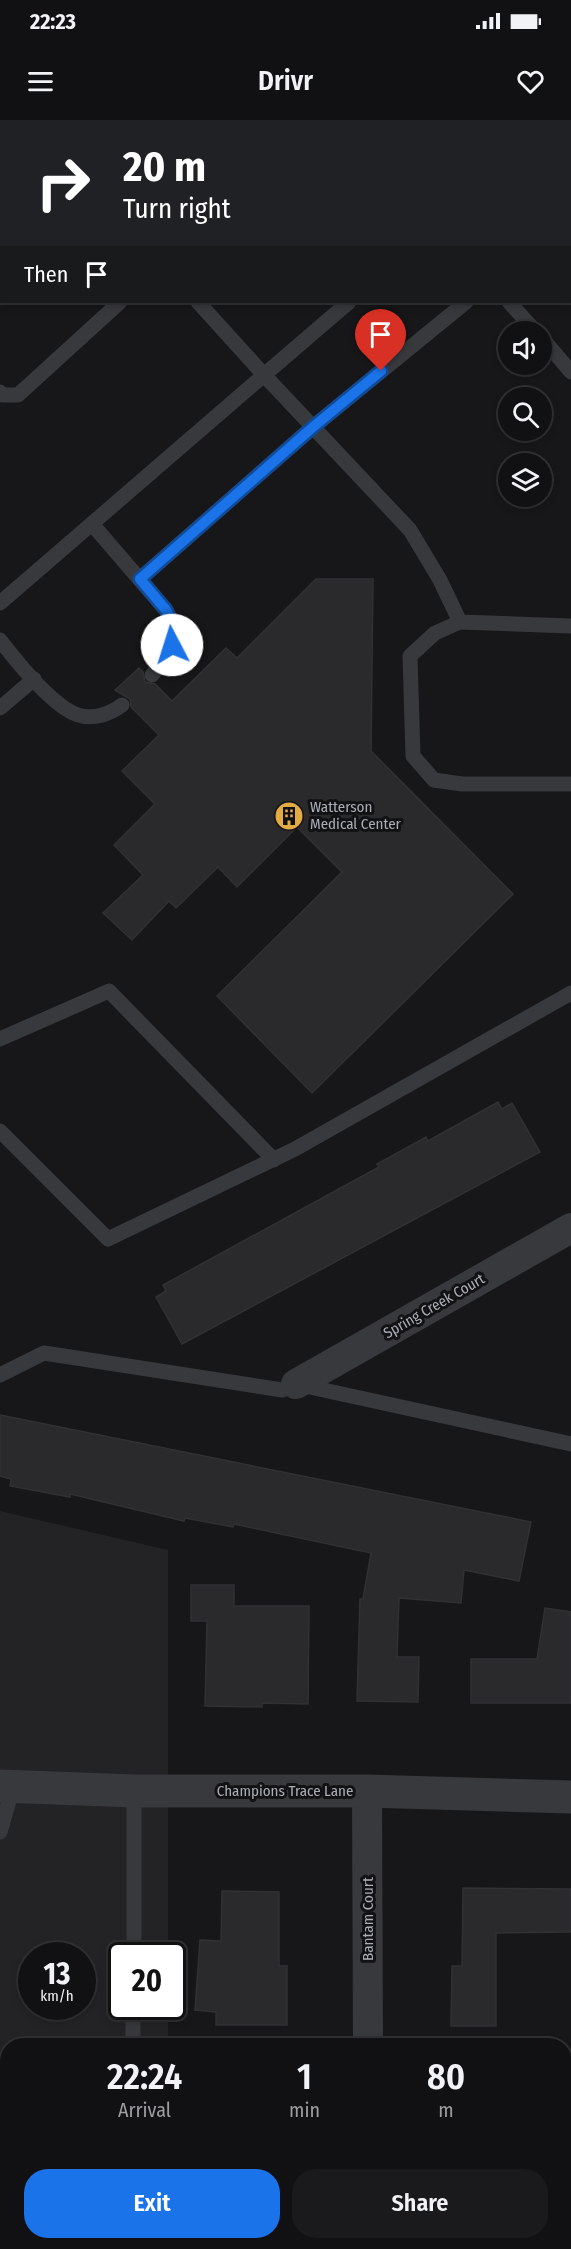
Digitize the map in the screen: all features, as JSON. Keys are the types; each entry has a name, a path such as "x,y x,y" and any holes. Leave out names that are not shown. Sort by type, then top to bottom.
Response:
{"street":[{"name":"Spring Creek Court","path":"296,1384 571,1228"},
{"name":"Champions Trace Lane","path":"6,1786 134,1791 368,1791 571,1797"},
{"name":"Bantam Court","path":"368,1791 368,2038"}],"lane":[{"path":"0,392 3,395 18,395 119,303"},
{"path":"199,303 410,530 440,580 460,621"},
{"path":"0,603 348,303"},
{"path":"140,579 313,427 465,303"},
{"path":"510,303 526,321"},
{"path":"552,350 571,372"},
{"path":"92,524 166,610 174,626 172,645 164,662 153,675"},
{"path":"571,626 460,621 435,633 410,656 413,756 434,780 462,784 571,784"},
{"path":"0,640 33,679 60,705 78,715 97,716 113,712 122,705"},
{"path":"0,708 33,679"},
{"path":"0,1039 110,991 274,1160"},
{"path":"0,1131 108,1239 274,1160 571,993"},
{"path":"0,1376 44,1353 282,1390 296,1384 571,1444"},
{"path":"0,1832 6,1786"},
{"path":"134,1791 134,1942"},
{"path":"133,2038 134,2020"}],"shaded area":[{"path":"0,1511 168,1550 168,1942 108,1942 108,2020 168,2020 168,2038 0,2038"}],"building":[{"name":"Watterson Medical Center","path":"316,579 373,579 371,751 513,894 312,1093 217,996 342,872 297,827 237,887 218,867 176,908 169,901 132,940 103,913 143,875 114,845 155,804 122,771 159,735 131,707 130,699 115,690 139,668 143,672 145,682 155,684 172,701 226,648 237,658"},
{"path":"498,1102 502,1109 512,1103 540,1152 182,1344 156,1297 166,1291 163,1285 379,1167 377,1164 426,1137 428,1141"},
{"path":"0,1415 531,1522 519,1581 464,1570 461,1603 399,1598 397,1657 419,1657 418,1702 357,1701 360,1599 363,1599 371,1553 234,1524 233,1527 185,1518 184,1521 70,1494 70,1497 10,1486 11,1479 0,1476"},
{"path":"191,1585 234,1585 234,1606 309,1606 308,1704 262,1703 262,1707 205,1706 207,1621 191,1621"},
{"path":"545,1608 571,1612 571,1703 471,1703 471,1659 537,1659"},
{"path":"463,1888 571,1889 571,1932 496,1933 496,2026 451,2026 452,1966 462,1966"},
{"path":"222,1891 279,1892 279,1966 287,1966 287,2025 216,2025 216,2012 195,2010 200,1940 221,1941"}],"place":[{"name":"Watterson Medical Center","path":"289,816"}],"route":[{"path":"172,645 174,626 166,610 140,579 313,427 381,371"}]}
